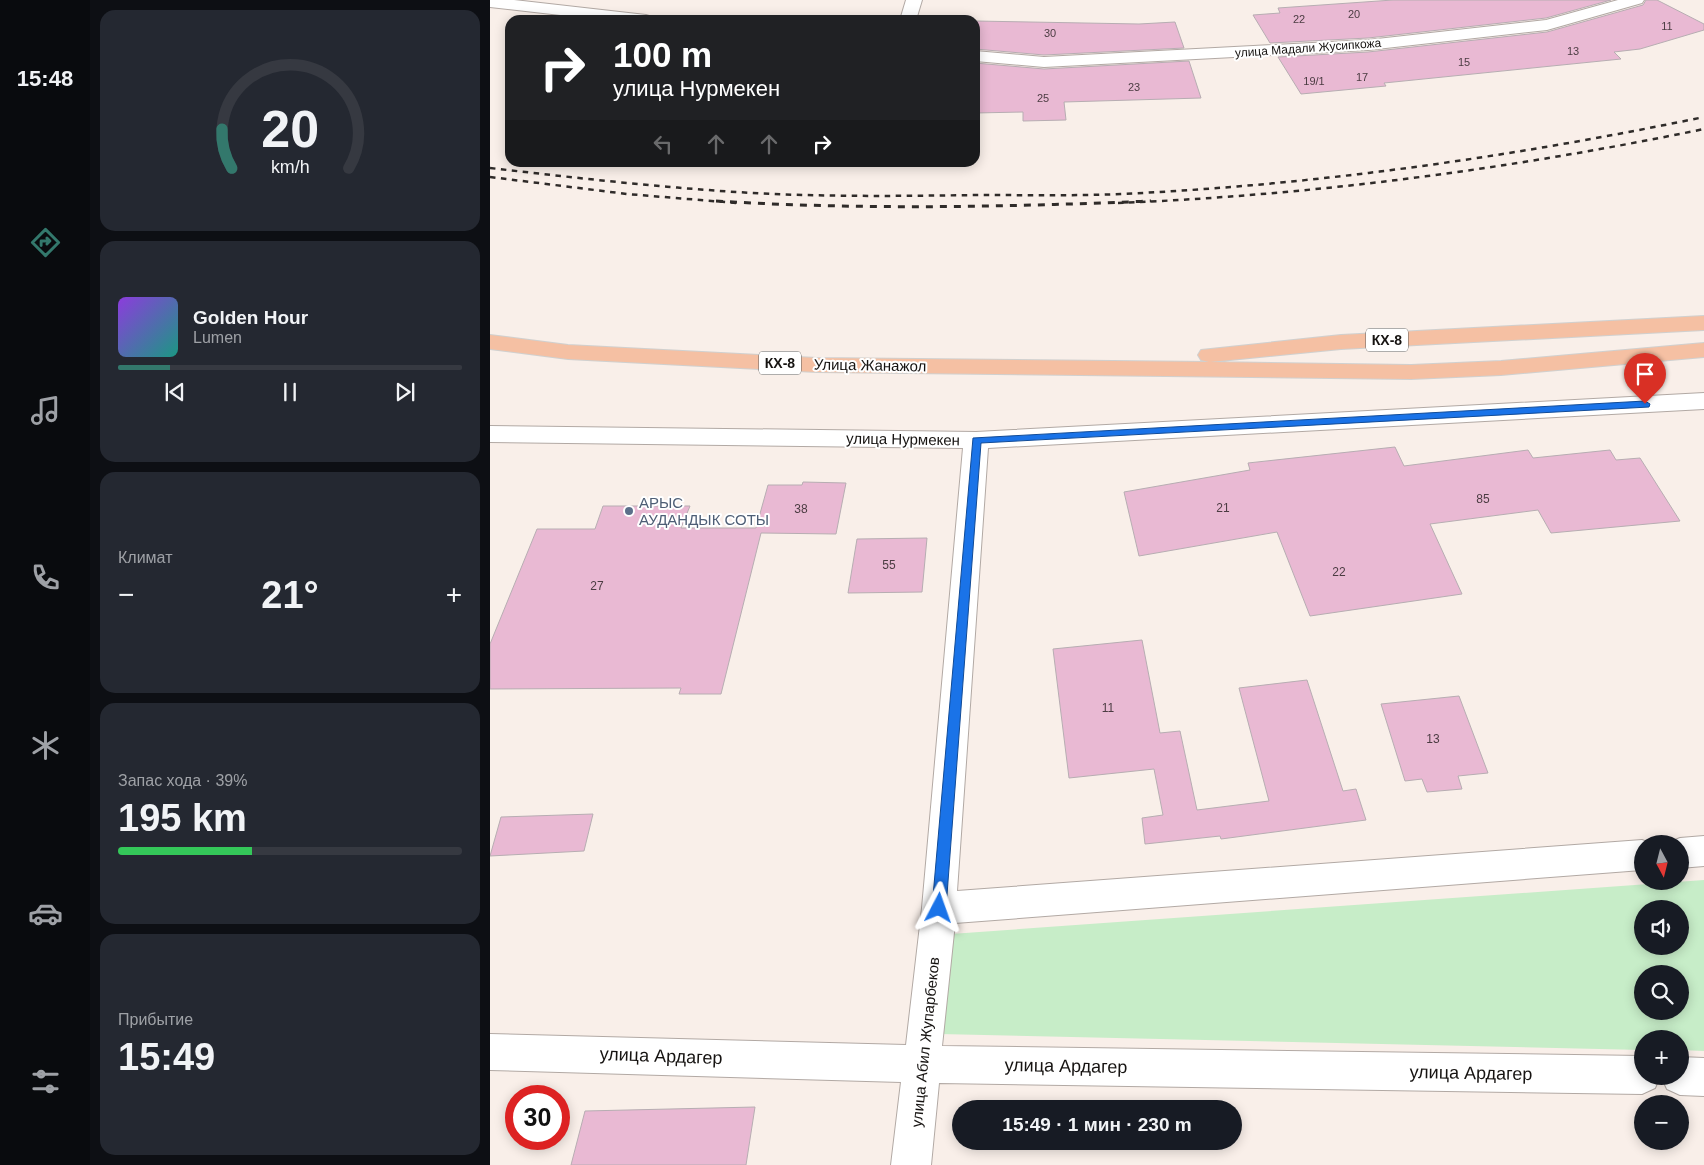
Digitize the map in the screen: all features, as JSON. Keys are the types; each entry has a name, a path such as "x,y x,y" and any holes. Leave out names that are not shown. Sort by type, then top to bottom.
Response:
{"main road":[{"name":"КХ-8","path":"1072,367 1341,342 1704,323"},
{"name":"Улица Жанажол","path":"490,342 568,352 817,365 1072,367"},
{"name":"КХ-8","path":"1072,367 1412,372 1501,368 1704,350"}],"street":[{"path":"910,15 914,0"},
{"name":"улица Мадали Жусипкожа","path":"980,56 1044,62 1368,45 1547,25 1636,0"},
{"path":"490,2 603,15"},
{"name":"улица Нурмекен","path":"490,434 976,440 1704,401"},
{"name":"улица Абил Жупарбеков","path":"911,1165 939,908 976,440"},
{"path":"1689,852 1704,851"},
{"path":"939,908 1634,856"},
{"name":"улица Ардагер","path":"490,1052 923,1064 1634,1076"},
{"path":"1689,1076 1704,1076"}],"green space":[{"path":"1704,880 1704,1051 1689,1050 1689,1030 1634,1030 1634,1050 939,1034 951,934 1634,885 1634,890 1689,890 1689,881"}],"building":[{"path":"1393,0 1611,0 1546,18 1368,38 1270,43 1253,15 1280,13 1278,8"},
{"path":"1646,0 1657,0 1704,24 1704,30 1640,49 1614,52 1621,59 1384,83 1386,86 1301,94 1278,57 1368,52 1547,32 1643,5"},
{"path":"980,21 1139,24 1175,22 1184,48 1044,55 980,49"},
{"path":"1189,61 1201,98 1064,102 1066,120 1023,121 1023,112 980,113 980,63 1044,69"},
{"path":"1395,447 1404,466 1528,450 1533,458 1610,450 1616,460 1640,458 1680,521 1551,533 1538,510 1430,524 1462,594 1310,616 1277,532 1139,556 1124,492 1250,470 1248,463"},
{"path":"803,482 846,483 836,534 761,533 721,694 679,694 681,688 490,689 490,644 537,529 595,529 603,506 690,506 681,528 756,528 768,485 802,485"},
{"path":"927,538 922,592 848,593 857,539"},
{"path":"1142,640 1160,733 1180,731 1197,810 1269,801 1239,688 1307,680 1343,791 1356,789 1366,820 1221,839 1220,836 1145,844 1142,818 1163,815 1154,769 1069,778 1053,649"},
{"path":"1459,696 1488,773 1458,776 1462,789 1427,792 1422,779 1405,781 1381,704"},
{"path":"593,814 584,851 490,856 501,817"},
{"path":"755,1107 746,1165 571,1165 585,1111"}],"railway":[{"path":"490,168 654,186 781,194 838,196 1121,194 1268,184 1414,167 1559,145 1704,117"},
{"path":"1118,203 1266,194 1412,178 1558,156 1704,129"},
{"path":"490,177 627,194 737,203"},
{"path":"716,201 879,207 1042,205 1151,201"}],"place":[{"name":"АРЫС АУДАНДЫК СОТЫ","path":"629,511"}],"route":[{"path":"939,908 976,440 1645,404"}]}
